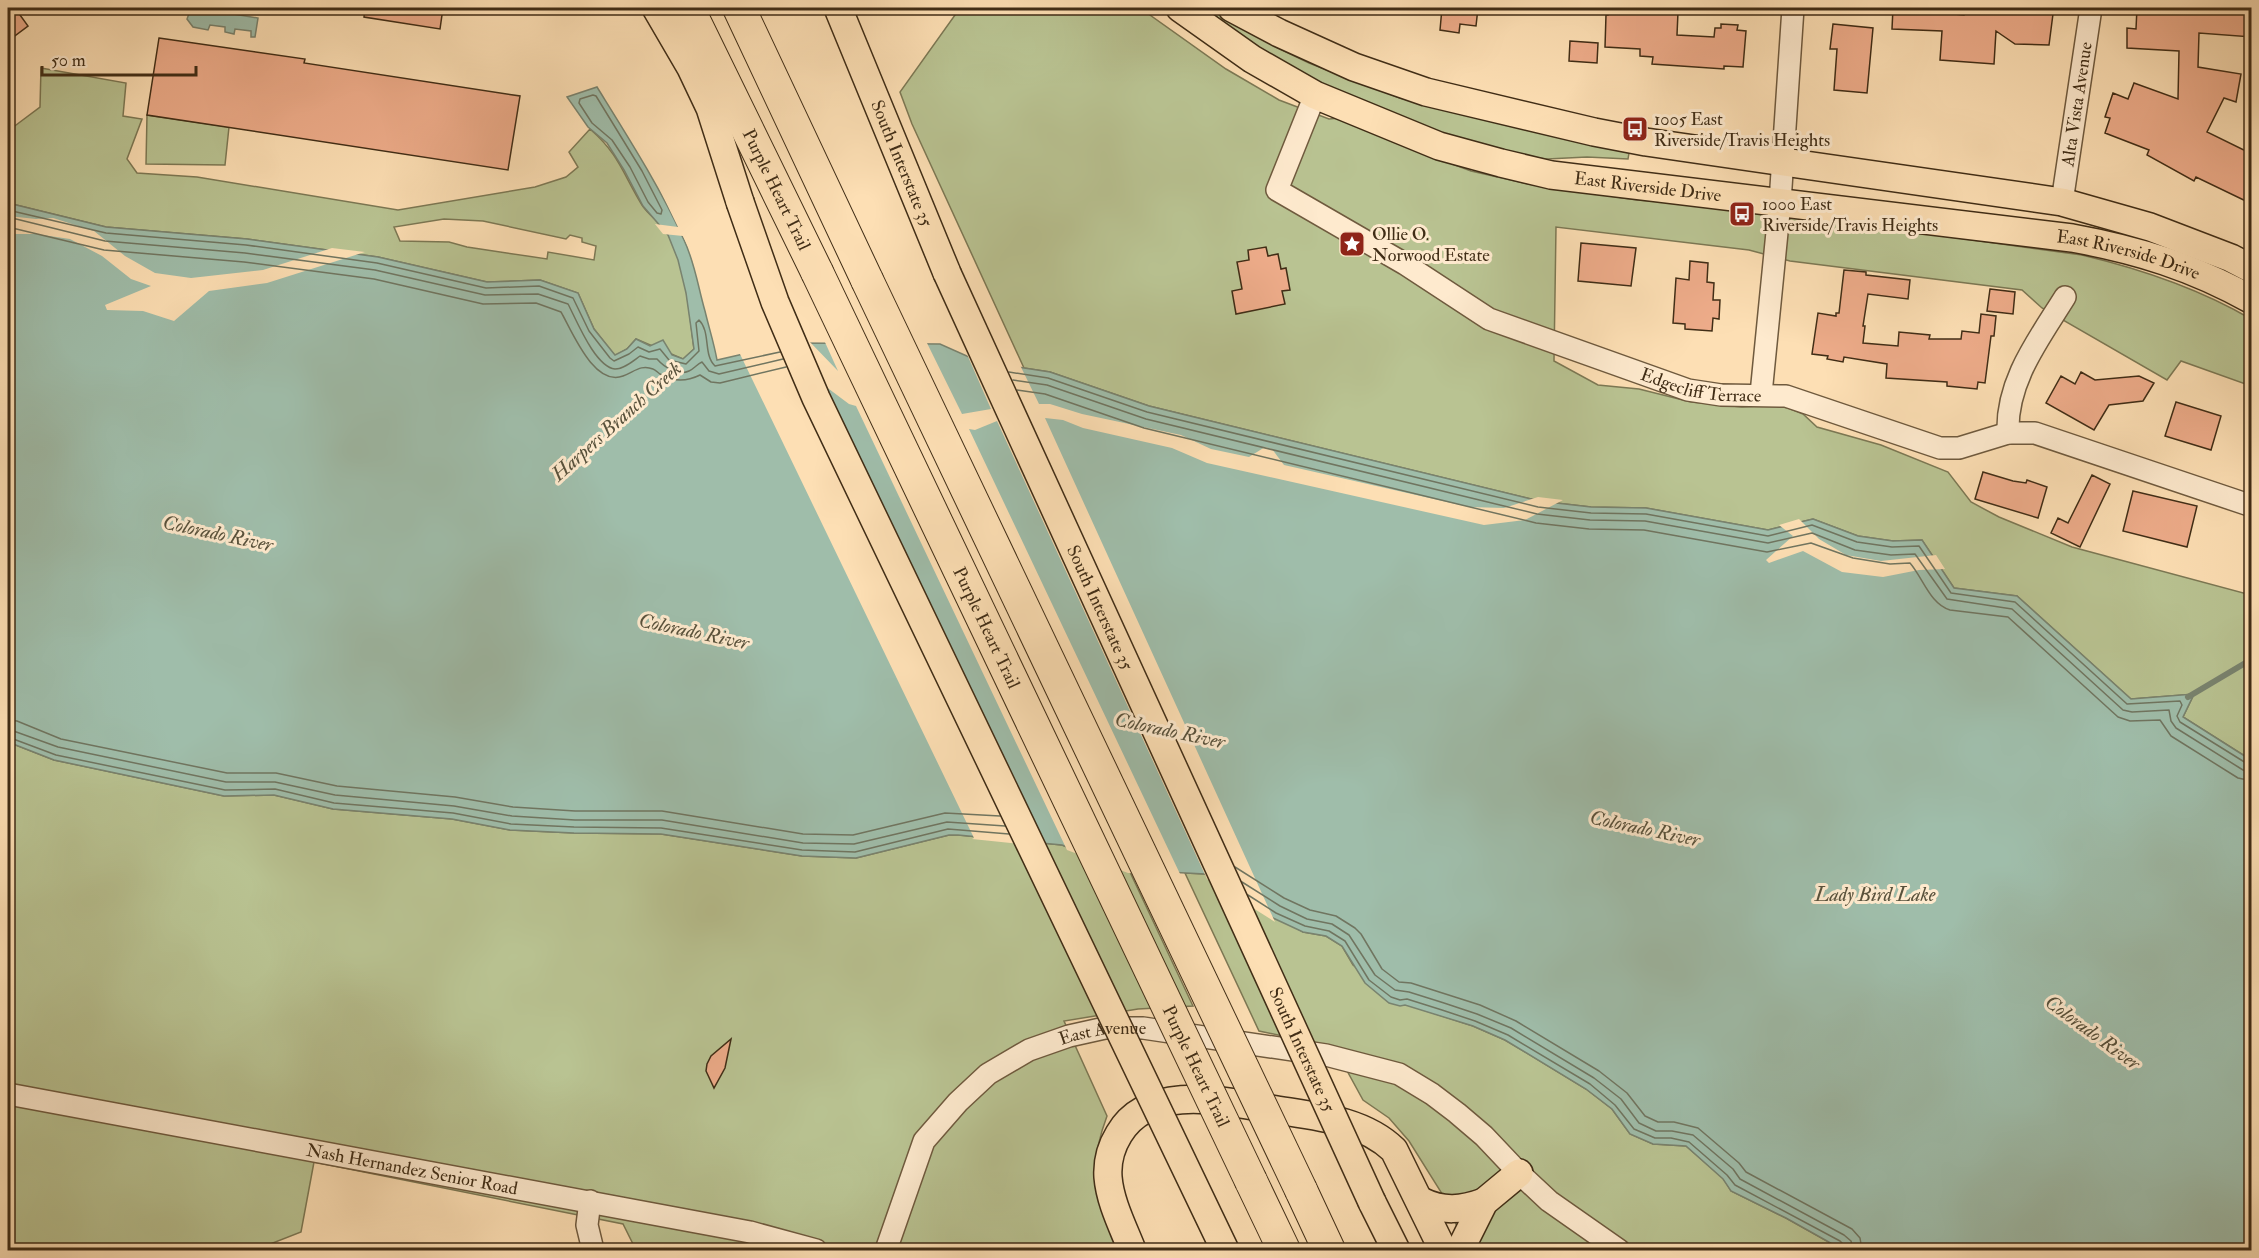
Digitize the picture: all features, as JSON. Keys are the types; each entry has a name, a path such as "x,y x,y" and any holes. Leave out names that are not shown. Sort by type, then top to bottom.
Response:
{"highway":[{"name":"Purple Heart Trail","path":"688,8 817,272 1284,1251"},
{"path":"739,8 1329,1251"}],"main road":[{"path":"656,8 691,68 710,108 775,302 816,398 1225,1251"},
{"name":"South Interstate 35","path":"838,8 947,273 1396,1251"},
{"path":"855,8 857,55"},
{"name":"East Riverside Drive","path":"1180,8 1252,58 1315,95 1439,146 1501,163 1551,175 2072,238 2122,247 2218,281 2252,300"},
{"name":"East Riverside Drive","path":"1232,8 1279,33 1354,67 1426,92 1594,132 2062,202 2150,227 2231,258 2252,269"},
{"path":"1132,1251 1113,1200 1108,1176 1111,1148 1125,1124 1161,1102 1190,1100 1233,1103 1326,1118 1360,1127 1384,1140 1394,1150 1421,1201 1443,1251"},
{"path":"1421,1201 1433,1207 1463,1209 1484,1202 1519,1173"},
{"path":"1460,1251 1484,1202"}],"street":[{"path":"1761,394 1780,202 1793,8"},
{"name":"Alta Vista Avenue","path":"2062,202 2091,8"},
{"name":"Edgecliff Terrace","path":"1315,95 1277,190 1405,264 1489,320 1688,390 1721,395 1761,394 1798,399 1940,448 1959,448 2008,433 2035,433 2252,506"},
{"path":"2008,433 2008,406 2018,377 2065,297"},
{"name":"East Avenue","path":"886,1251 924,1141 958,1102 988,1074 1029,1050 1069,1036 1105,1028 1143,1028 1326,1055 1399,1074 1432,1094 1457,1113 1484,1136 1519,1173 1573,1219 1619,1251"},
{"name":"Nash Hernandez Senior Road","path":"8,1094 750,1232 816,1251"},
{"path":"590,1201 587,1225 593,1251"}],"green space":[{"path":"960,8 1140,8 1226,69 1279,100 1329,119 1340,118 1391,141 1471,171 1528,184 1637,200 1733,207 2082,255 2169,281 2211,298 2251,319 2251,386 2181,361 2167,380 2042,308 2022,290 1790,261 1749,250 1556,227 1554,361 1598,385 1639,389 1691,402 1742,407 1773,405 1788,408 1803,414 1817,427 1881,445 1948,472 1971,502 1999,517 2072,547 2251,595 2251,760 2183,717 2194,694 2131,699 2017,596 1954,588 1922,540 1893,541 1858,536 1813,519 1768,530 1646,508 1591,507 1539,501 1149,406 1050,372 1024,368 912,124 900,92"},
{"path":"1198,8 1207,8 1309,63 1400,98 1629,153 1628,159 1587,157 1547,159 1492,152 1335,91 1264,53"},
{"path":"41,68 126,83 123,116 142,119 127,159 137,173 197,177 398,210 535,187 566,177 578,167 569,152 590,129 608,147 642,205 669,236 684,277 694,349 683,359 636,339 627,349 615,356 594,329 578,293 540,280 487,282 378,257 247,239 106,227 8,203 8,131 40,107","holes":["444,219 483,221 566,239 570,235 582,238 582,242 596,246 594,260 548,252 547,259 467,247 449,242 400,241 394,227"]},
{"path":"147,115 229,127 225,165 146,164"},
{"path":"8,742 54,760 224,796 274,795 333,809 452,819 510,830 661,834 802,856 856,858 949,835 958,835 1062,845 1129,870 1193,1006 1138,1009 1064,1021 1107,1116 1097,1153 1097,1182 1121,1245 1116,1250 636,1250 623,1224 314,1162 301,1232 255,1250 8,1250"},
{"path":"1185,873 1205,874 1303,932 1326,936 1342,946 1353,965 1405,1004 1473,1026 1505,1040 1586,1089 1612,1109 1630,1134 1653,1144 1686,1146 1724,1179 1731,1191 1843,1250 1468,1250 1441,1192 1409,1141 1389,1118 1363,1100 1334,1047 1259,1031"}],"water":[{"path":"191,8 258,18 255,37 251,37 251,31 235,29 234,34 225,32 225,27 210,25 208,30 193,27 187,19"},
{"name":"Lady Bird Lake","path":"597,87 654,181 688,249 717,360 791,343 940,344 978,361 1050,372 1149,406 1539,501 1591,507 1646,508 1768,530 1813,519 1858,536 1893,541 1922,540 1954,588 2017,596 2131,699 2194,694 2183,717 2251,760 2251,1250 1843,1250 1731,1191 1723,1179 1686,1146 1653,1144 1630,1134 1612,1109 1586,1089 1505,1040 1473,1026 1405,1005 1389,1003 1365,983 1342,946 1326,936 1303,932 1273,918 1205,874 1129,870 1062,845 958,835 949,835 856,858 802,856 661,834 510,830 452,819 333,809 274,795 224,796 54,760 8,742 8,203 106,227 247,239 378,257 487,282 540,280 578,293 594,329 615,355 627,349 636,339 650,346 663,340 672,355 683,359 694,349 686,293 678,260 668,235 643,206 607,143 588,127 567,97"}],"pier":[{"path":"597,84 650,167 688,240 700,271 683,236 663,234 655,224 678,227 650,169"},
{"path":"8,216 53,218 94,231 125,256 155,273 191,278 263,270 332,248 365,252 267,283 209,291 174,321 143,311 107,310 105,305 151,286 131,279 102,256 70,239 8,232"},
{"path":"790,340 808,340 838,371 824,340 926,341 962,414 991,409 966,352 979,358 1020,365 1039,404 1050,404 1082,414 1181,435 1211,449 1249,457 1265,447 1272,449 1284,465 1469,507 1504,508 1538,497 1563,500 1525,520 1484,525 1207,463 1172,448 1083,428 1063,420 1045,418 1275,922 1207,879 997,421 975,430 969,429 1181,876 1128,873 1067,850 856,406 849,404 825,386 1041,846 972,839 974,838 739,352"},
{"path":"1799,519 1819,539 1846,555 1881,561 1936,555 1945,569 1919,570 1883,577 1842,572 1803,551 1769,563 1766,560 1793,536 1779,525"}],"building":[{"path":"8,8 15,8 28,26 8,41"},
{"path":"365,8 443,8 440,29 364,17"},
{"path":"1442,8 1478,8 1476,26 1460,24 1459,33 1440,30"},
{"path":"1609,8 1678,12 1677,35 1714,37 1715,28 1721,28 1721,24 1738,25 1737,30 1746,31 1743,67 1724,66 1724,69 1652,64 1653,57 1640,56 1640,49 1605,47 1606,15 1608,15"},
{"path":"1893,8 1920,8 1920,11 1964,15 1965,8 2008,8 2053,14 2049,45 2015,44 1996,31 1994,64 1940,60 1942,31 1892,29"},
{"path":"2137,8 2252,8 2252,37 2199,33 2198,67 2241,74 2236,102 2224,98 2207,132 2252,154 2252,204 2196,177 2194,181 2147,155 2149,150 2105,133 2110,118 2105,117 2113,93 2128,99 2134,83 2178,99 2179,51 2127,48 2127,28 2136,29"},
{"path":"1833,24 1873,28 1867,93 1834,90 1837,49 1830,49"},
{"path":"159,38 305,59 304,63 520,96 508,170 147,115"},
{"path":"1570,41 1598,43 1597,63 1569,61"},
{"path":"1581,243 1636,248 1631,286 1578,281"},
{"path":"1266,247 1268,256 1278,254 1281,269 1286,268 1290,290 1282,291 1285,304 1236,314 1232,291 1242,289 1237,262 1249,260 1248,250"},
{"path":"1690,261 1708,263 1707,282 1714,283 1713,300 1720,300 1719,319 1713,318 1712,331 1685,329 1685,324 1673,323 1676,278 1689,280"},
{"path":"1844,270 1910,280 1908,299 1868,294 1863,343 1898,346 1899,332 1930,335 1929,339 1961,339 1962,331 1979,333 1981,314 1996,316 1985,383 1978,382 1977,389 1947,386 1947,382 1886,378 1887,364 1844,357 1843,362 1827,359 1828,356 1812,354 1818,313 1836,316 1836,313 1839,313"},
{"path":"1990,289 2015,292 2013,314 1987,311"},
{"path":"2081,372 2095,380 2139,376 2154,383 2143,401 2109,405 2094,430 2046,403 2061,376 2075,384"},
{"path":"2176,402 2221,416 2211,450 2165,436"},
{"path":"1983,472 2013,481 2026,483 2027,480 2047,487 2038,518 1975,499"},
{"path":"2092,475 2110,484 2080,547 2051,533 2058,518 2068,523"},
{"path":"2133,491 2197,506 2187,547 2123,531"},
{"path":"731,1039 725,1068 714,1088 706,1071 707,1064 711,1056"}],"waterway":[{"path":"2188,697 2252,659"}],"place":[{"name":"1005 East Riverside/Travis Heights","path":"1635,129"},
{"name":"1000 East Riverside/Travis Heights","path":"1742,214"},
{"name":"Ollie O. Norwood Estate","path":"1352,244"}],"water label":[{"name":"Harpers Branch Creek","path":"616,421"},
{"name":"Colorado River","path":"218,533"},
{"name":"Colorado River","path":"694,631"},
{"name":"Colorado River","path":"1170,730"},
{"name":"Colorado River","path":"1645,828"},
{"name":"Colorado River","path":"2093,1032"}]}
